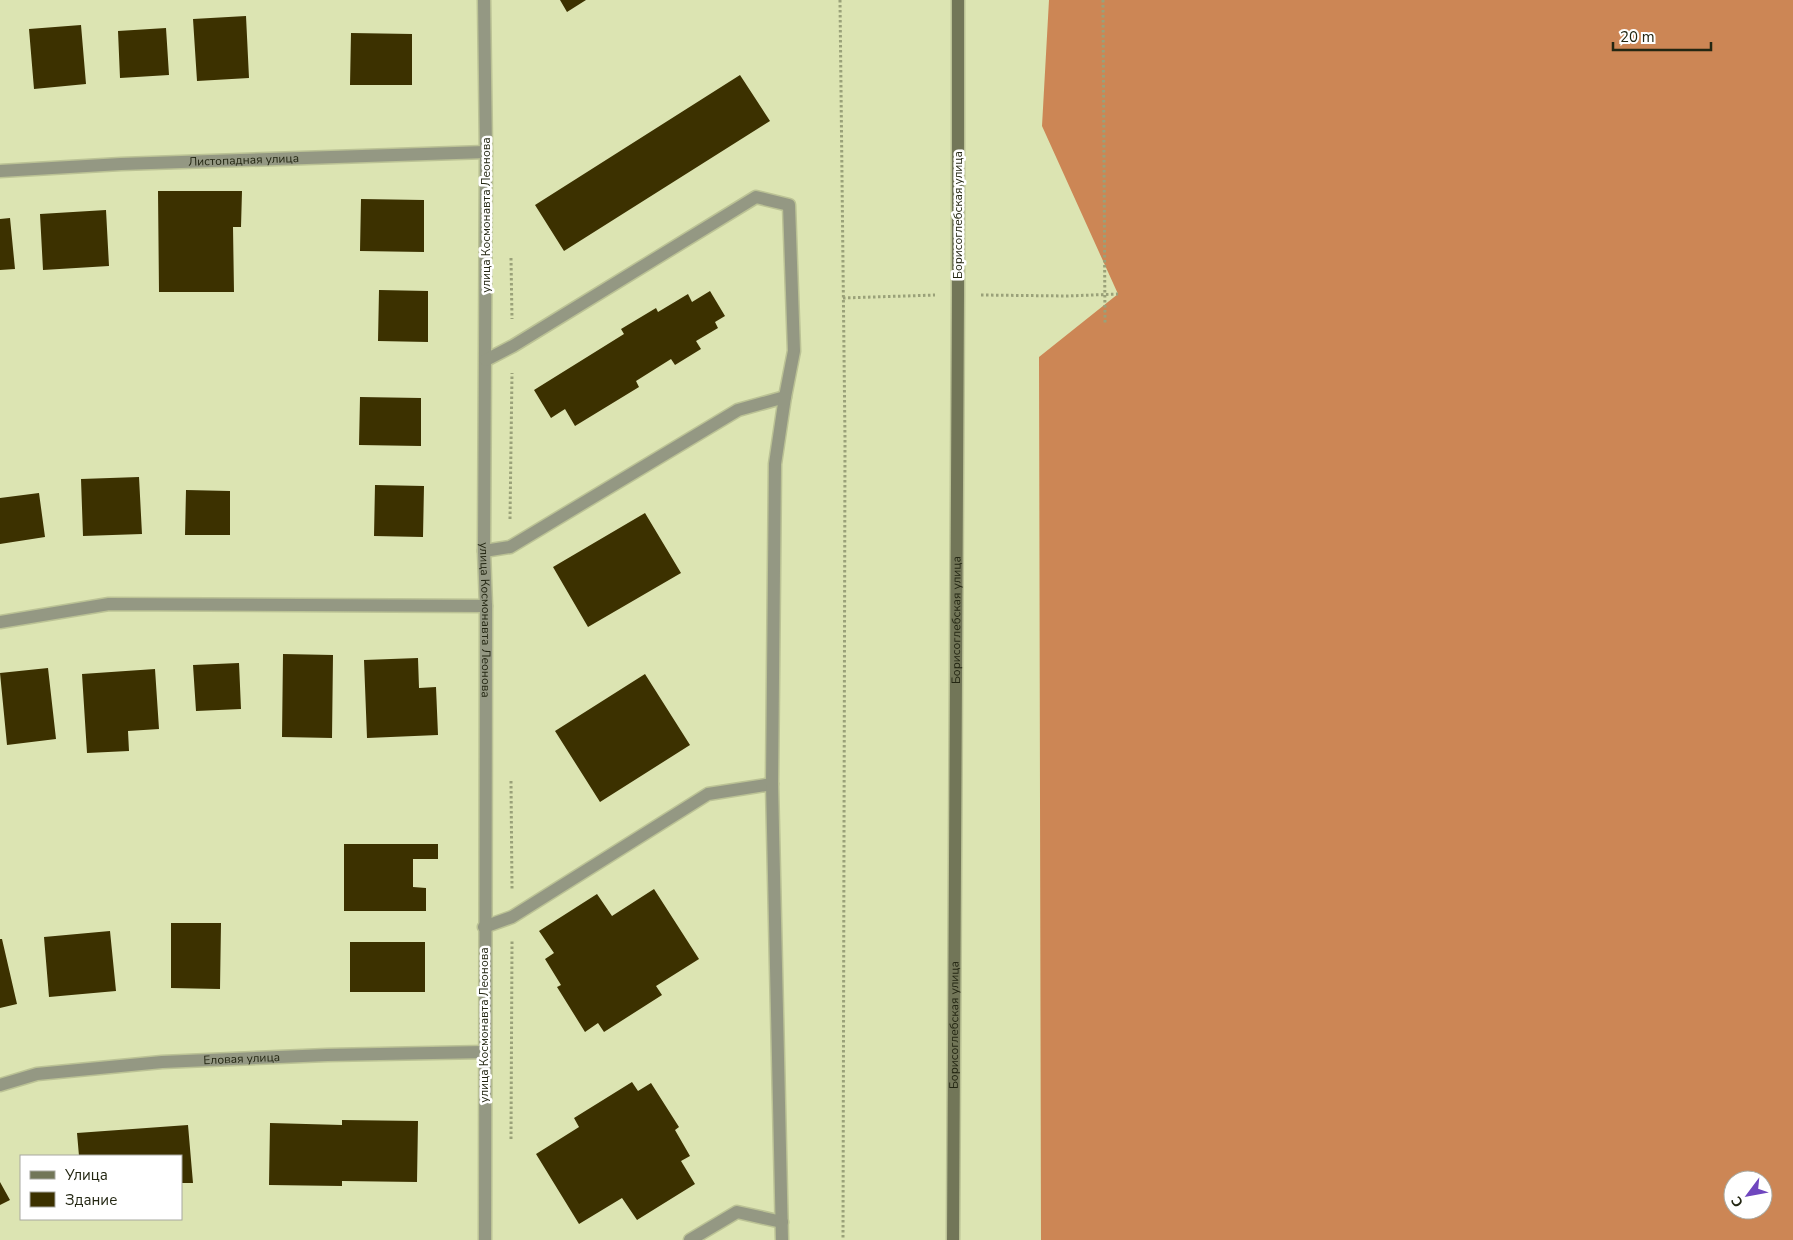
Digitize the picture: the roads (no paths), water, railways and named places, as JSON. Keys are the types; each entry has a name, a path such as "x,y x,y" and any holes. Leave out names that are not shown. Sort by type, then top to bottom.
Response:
{"street":[{"name":"улица Космонавта Леонова","path":"484,0 486,152 484,551 486,606 485,1240"},
{"name":"Борисоглебская улица","path":"953,1240 958,0"},
{"name":"Листопадная улица","path":"0,171 121,164 486,152"},
{"path":"486,360 513,346 756,197 789,205 794,352 775,464 772,784 782,1240"},
{"path":"484,551 510,546 738,410 785,397"},
{"path":"0,622 110,604 486,606"},
{"path":"484,927 512,917 708,794 772,784"},
{"name":"Еловая улица","path":"0,1085 37,1074 162,1062 327,1055 484,1052"},
{"path":"690,1240 737,1212 782,1222"}]}
